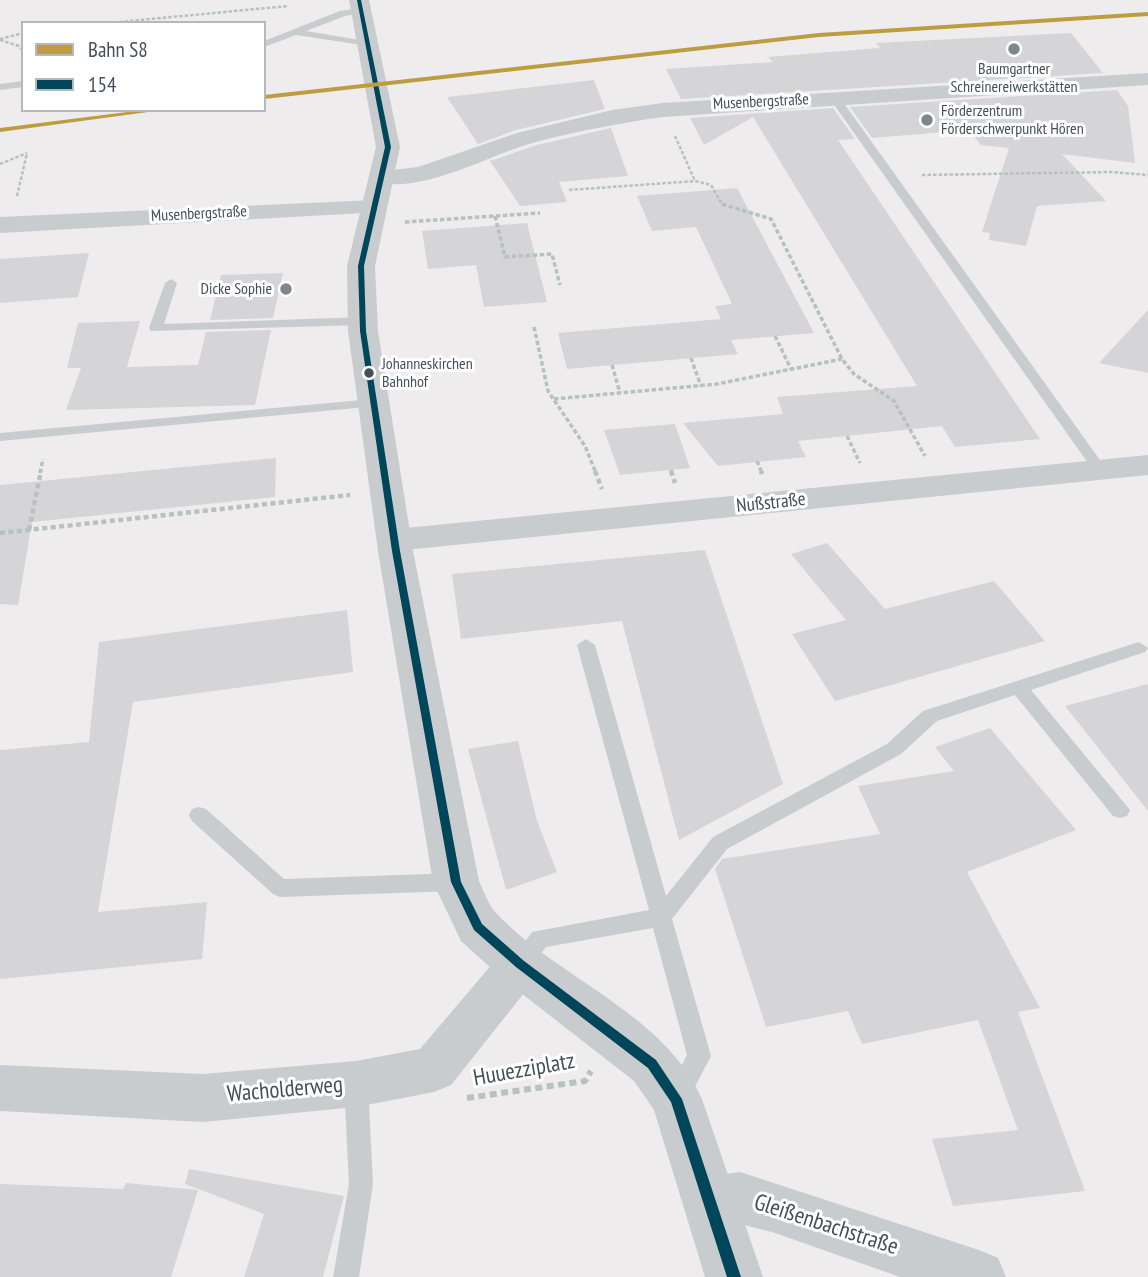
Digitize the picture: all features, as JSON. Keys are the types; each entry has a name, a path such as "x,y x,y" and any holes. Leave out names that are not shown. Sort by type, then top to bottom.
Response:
{"street":[{"path":"359,4 388,147 361,266 373,403 385,491 456,882 478,927 520,964 652,1064 676,1099 734,1277"},
{"name":"Musenbergstraße","path":"0,225 379,192 421,174 525,138 612,117 663,110 1148,79"},
{"name":"Musenbergstraße","path":"8,202 66,220"},
{"name":"Nußstraße","path":"395,540 1148,466"},
{"name":"Wacholderweg","path":"0,1088 203,1098 356,1084 434,1069 520,964"},
{"name":"Gleißenbachstraße","path":"711,1202 740,1198 775,1206 901,1264 979,1277"}],"lane":[{"path":"266,43 359,4"},
{"path":"296,32 366,44"},
{"path":"0,87 21,84"},
{"path":"834,97 1100,470"},
{"path":"171,283 156,328 364,321"},
{"path":"0,437 373,403"},
{"path":"586,645 699,1056 676,1099"},
{"path":"520,964 540,939 661,917 720,843 894,749 930,716 1139,648"},
{"path":"1018,687 1120,810"},
{"path":"199,815 280,888 456,882"},
{"path":"346,1277 361,1184 356,1084"}],"path":[{"path":"134,21 359,4"},
{"path":"0,39 21,34"},
{"path":"0,39 21,48"},
{"path":"663,110 695,181"},
{"path":"0,164 27,153 8,202"},
{"path":"890,177 1097,172 1148,176"},
{"path":"569,190 695,181 711,185 724,207 771,219 796,265 797,275 842,359 854,374 894,401 942,486"},
{"path":"495,216 505,257 552,254 560,285"},
{"path":"534,327 541,368 554,400 585,446 611,520"},
{"path":"775,336 791,369"},
{"path":"691,358 701,386"},
{"path":"554,400 701,386 842,359"},
{"path":"612,365 620,393"},
{"path":"29,530 48,432"},
{"path":"0,533 385,491"},
{"name":"Huuezziplatz","path":"463,1099 585,1081 613,1034"}],"building":[{"path":"1071,33 1103,73 681,99 666,69 773,62 768,57 880,48 876,43"},
{"path":"594,80 605,109 516,130 478,144 447,97"},
{"path":"1117,90 1128,106 1135,163 1062,154 1106,201 1037,206 1026,246 989,240 990,233 982,232 1009,148 981,145 969,130 872,138 850,107"},
{"path":"833,108 855,139 838,140 1040,439 955,447 942,426 798,441 806,457 718,466 683,423 783,414 777,397 917,386 753,117 704,145 690,118"},
{"path":"611,128 628,176 559,182 567,202 520,206 490,161 537,145"},
{"path":"737,188 814,333 731,340 738,354 567,369 558,333 721,319 715,306 732,304 696,227 652,231 637,196"},
{"path":"527,223 547,302 484,307 476,265 428,269 422,231"},
{"path":"89,253 78,297 0,303 0,259"},
{"path":"283,273 273,318 210,320 221,275"},
{"path":"1148,310 1148,373 1099,363"},
{"path":"140,321 127,367 198,365 206,332 271,330 255,405 66,410 81,368 67,368 78,323"},
{"path":"675,424 690,468 620,475 604,430"},
{"path":"276,458 275,497 32,522 18,605 0,604 0,485"},
{"path":"827,543 885,609 994,581 1045,641 835,701 792,634 846,620 791,554"},
{"path":"705,550 783,784 679,840 622,621 461,639 452,574"},
{"path":"347,610 353,672 133,702 98,912 207,902 202,959 0,979 0,750 89,742 99,642"},
{"path":"1148,684 1148,811 1065,706"},
{"path":"990,728 1076,830 967,872 1040,1008 1018,1012 1085,1191 953,1206 932,1139 1018,1130 978,1020 862,1044 848,1011 766,1027 715,869 722,859 880,834 858,786 954,771 935,747"},
{"path":"518,741 537,821 557,872 506,890 468,749"},
{"path":"189,1169 344,1196 323,1277 244,1277 264,1214 185,1184"},
{"path":"126,1183 198,1190 171,1277 0,1277 0,1184 123,1189"}],"rail line":[{"name":"S8","path":"266,97 819,35 1148,14"},
{"name":"S8","path":"0,130 144,112"}],"transit line":[{"name":"154","path":"359,0 388,147 361,266 363,331 396,551 456,882 478,927 520,964 652,1064 676,1099 734,1277"}],"place":[{"name":"Baumgartner Schreinereiwerkstätten","path":"1014,49"},
{"name":"Förderzentrum Förderschwerpunkt Hören","path":"927,120"},
{"name":"Dicke Sophie","path":"286,289"},
{"name":"Johanneskirchen Bahnhof","path":"369,373"}]}
